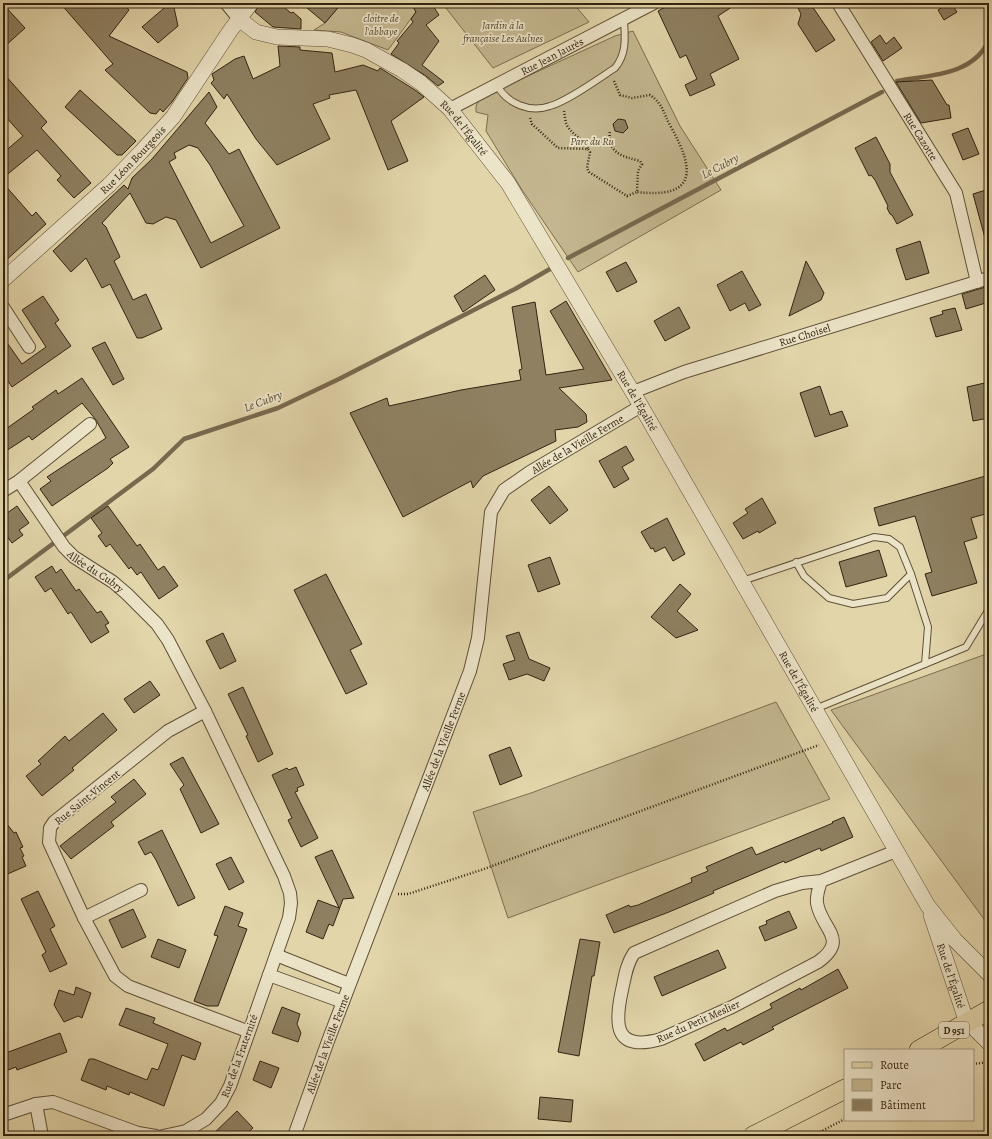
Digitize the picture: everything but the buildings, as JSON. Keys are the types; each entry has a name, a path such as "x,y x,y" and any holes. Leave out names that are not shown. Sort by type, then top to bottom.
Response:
{"main road":[{"name":"D 951","path":"921,1049 989,1010"},
{"path":"753,1136 844,1090"},
{"path":"741,1136 804,1111"}],"street":[{"path":"226,3 239,19"},
{"name":"Rue Léon Bourgeois","path":"3,280 109,185 142,152 173,117 251,3"},
{"name":"Rue Jean Jaurès","path":"450,109 624,20 654,3"},
{"name":"Rue Cazotte","path":"838,3 956,192 983,280"},
{"name":"Rue de l'Égalité","path":"239,19 256,32 277,37 328,39 366,50 421,83 450,109 508,183 633,392 928,906 955,940 989,974"},
{"name":"Rue Choisel","path":"633,392 691,370 983,280"},
{"path":"3,307 29,347"},
{"name":"Allée de la Vieille Ferme","path":"294,1136 343,1002 470,671 478,638 491,512 504,490 530,472 641,406"},
{"path":"3,491 19,481 90,424"},
{"name":"Allée du Cubry","path":"19,481 64,547 74,557 118,586 143,609 168,640 178,656 205,711"},
{"path":"205,711 284,876 290,893 291,910 269,975 343,1002"},
{"name":"Rue Saint-Vincent","path":"205,711 168,731 54,822 50,828 49,842 84,918 111,970 128,986 248,1031"},
{"name":"Rue du Petit Meslier","path":"822,881 817,902 833,940 832,948 828,955 818,962 732,1007 661,1039 649,1042 636,1042 626,1038 620,1032 617,1024 618,1010 628,962 634,953 775,891 802,883 822,881 896,851"},
{"path":"84,918 141,890"},
{"name":"Rue de l'Égalité","path":"928,906 968,1022"},
{"path":"276,955 350,984"},
{"name":"Rue de la Fraternité","path":"169,1136 196,1126 221,1103 230,1086 248,1031 269,975"},
{"path":"968,1022 989,1043"},
{"path":"3,1115 36,1104 52,1102 62,1104 138,1133 156,1136"},
{"path":"36,1104 42,1136"}],"lane":[{"path":"497,85 514,103 538,109 551,106 609,72 622,60 625,49 624,20"},
{"path":"741,582 796,562 874,538 890,539 900,547 911,574 928,627 925,664"},
{"path":"796,562 804,576 829,598 853,604 887,598 911,574"},
{"path":"815,709 966,647 989,609"}],"path":[{"path":"562,100 567,126 576,136 586,143 590,152 587,168 589,172 626,196 637,192 653,194 669,192 679,187 687,178 688,168 678,140 659,101 650,95 632,98 620,95 609,72"},
{"path":"528,107 532,124 558,148 588,149"},
{"path":"610,130 609,138 612,149 620,155 640,161 642,164 638,171 637,192"},
{"path":"384,894 408,894 484,869 833,740"},
{"path":"974,1064 989,1062"},
{"path":"812,1136 844,1120"}],"green space":[{"name":"cloitre de l'abbaye","path":"342,3 411,3 416,12 388,50 341,32 314,30 325,23"},
{"name":"Jardin à la française Les Aulnes","path":"442,3 573,3 589,22 493,68"},
{"name":"Parc du Ru","path":"633,31 680,126 721,190 578,272 522,190 486,131 488,115 476,112 476,106 480,98 615,36"},
{"path":"989,653 989,926 831,710"},
{"path":"776,702 830,799 508,918 473,812 531,793"}],"waterway":[{"name":"Le Cubry","path":"897,81 936,75 961,67 972,61 982,52 989,40"},
{"name":"Le Cubry","path":"568,258 882,92"},
{"name":"Le Cubry","path":"3,581 153,469 184,439 278,408 339,379 515,289 550,269"}]}
